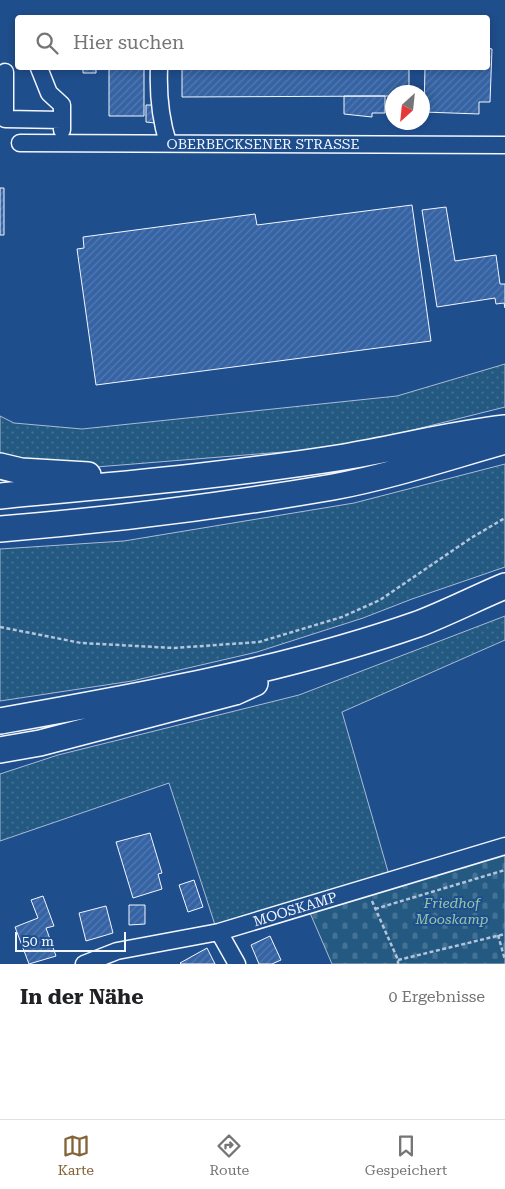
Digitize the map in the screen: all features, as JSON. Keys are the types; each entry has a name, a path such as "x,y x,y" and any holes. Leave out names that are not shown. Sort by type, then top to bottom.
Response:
{"highway":[{"path":"0,496 173,480 344,457 471,432 505,428"},
{"path":"0,529 105,521 334,486 403,470 505,441"},
{"path":"0,466 21,471 173,480"},
{"path":"0,721 154,693 314,656 419,623 505,586"},
{"path":"0,757 40,743 235,692 314,656"},
{"path":"0,750 40,743"}],"street":[{"path":"40,70 49,93 62,105 61,143"},
{"path":"159,70 158,87 161,117 168,143"},
{"path":"6,72 5,119 62,120"},
{"name":"OBERBECKSENER STRASSE","path":"20,143 505,145"},
{"name":"MOOSKAMP","path":"84,964 219,932 505,846"},
{"path":"219,932 237,964"}],"path":[{"path":"0,627 81,643 174,648 259,642 342,617 380,600 471,538 505,518"},
{"path":"375,909 505,870"},
{"path":"366,888 398,962 505,934"},
{"path":"498,935 505,960"}],"green space":[{"path":"505,364 505,407 345,447 71,469 0,458 0,416 14,423 82,429 397,396"},
{"path":"505,464 505,567 363,618 257,652 132,681 0,701 0,549 124,541 354,503"},
{"path":"505,616 505,640 342,712 389,875 215,925 169,783 0,841 0,774 58,755 299,695"},
{"name":"Friedhof Mooskamp","path":"505,841 505,964 332,964 304,899"}],"building":[{"path":"490,48 492,49 490,102 479,102 479,114 430,112 430,85 425,85 425,70 490,70"},
{"path":"83,70 96,70 96,73 83,73"},
{"path":"109,70 144,70 144,116 109,116"},
{"path":"182,70 409,70 409,85 385,85 385,96 182,97"},
{"path":"344,96 385,96 385,113 372,113 372,117 344,114"},
{"path":"146,105 155,105 155,123 146,122"},
{"path":"0,188 4,188 4,235 0,235"},
{"path":"412,205 431,341 96,385 77,249 84,248 83,237 255,214 257,225"},
{"path":"446,207 455,261 496,255 500,284 505,284 505,308 504,303 496,304 495,298 437,307 422,210"},
{"path":"150,833 162,873 158,874 162,889 133,898 116,842"},
{"path":"194,880 203,907 188,912 179,885"},
{"path":"43,896 54,926 46,928 56,956 29,964 15,927 38,918 31,900"},
{"path":"129,905 145,905 145,924 129,925"},
{"path":"106,906 113,933 86,941 79,913"},
{"path":"270,936 281,960 272,964 259,964 251,945"},
{"path":"207,948 215,964 180,963"}]}
